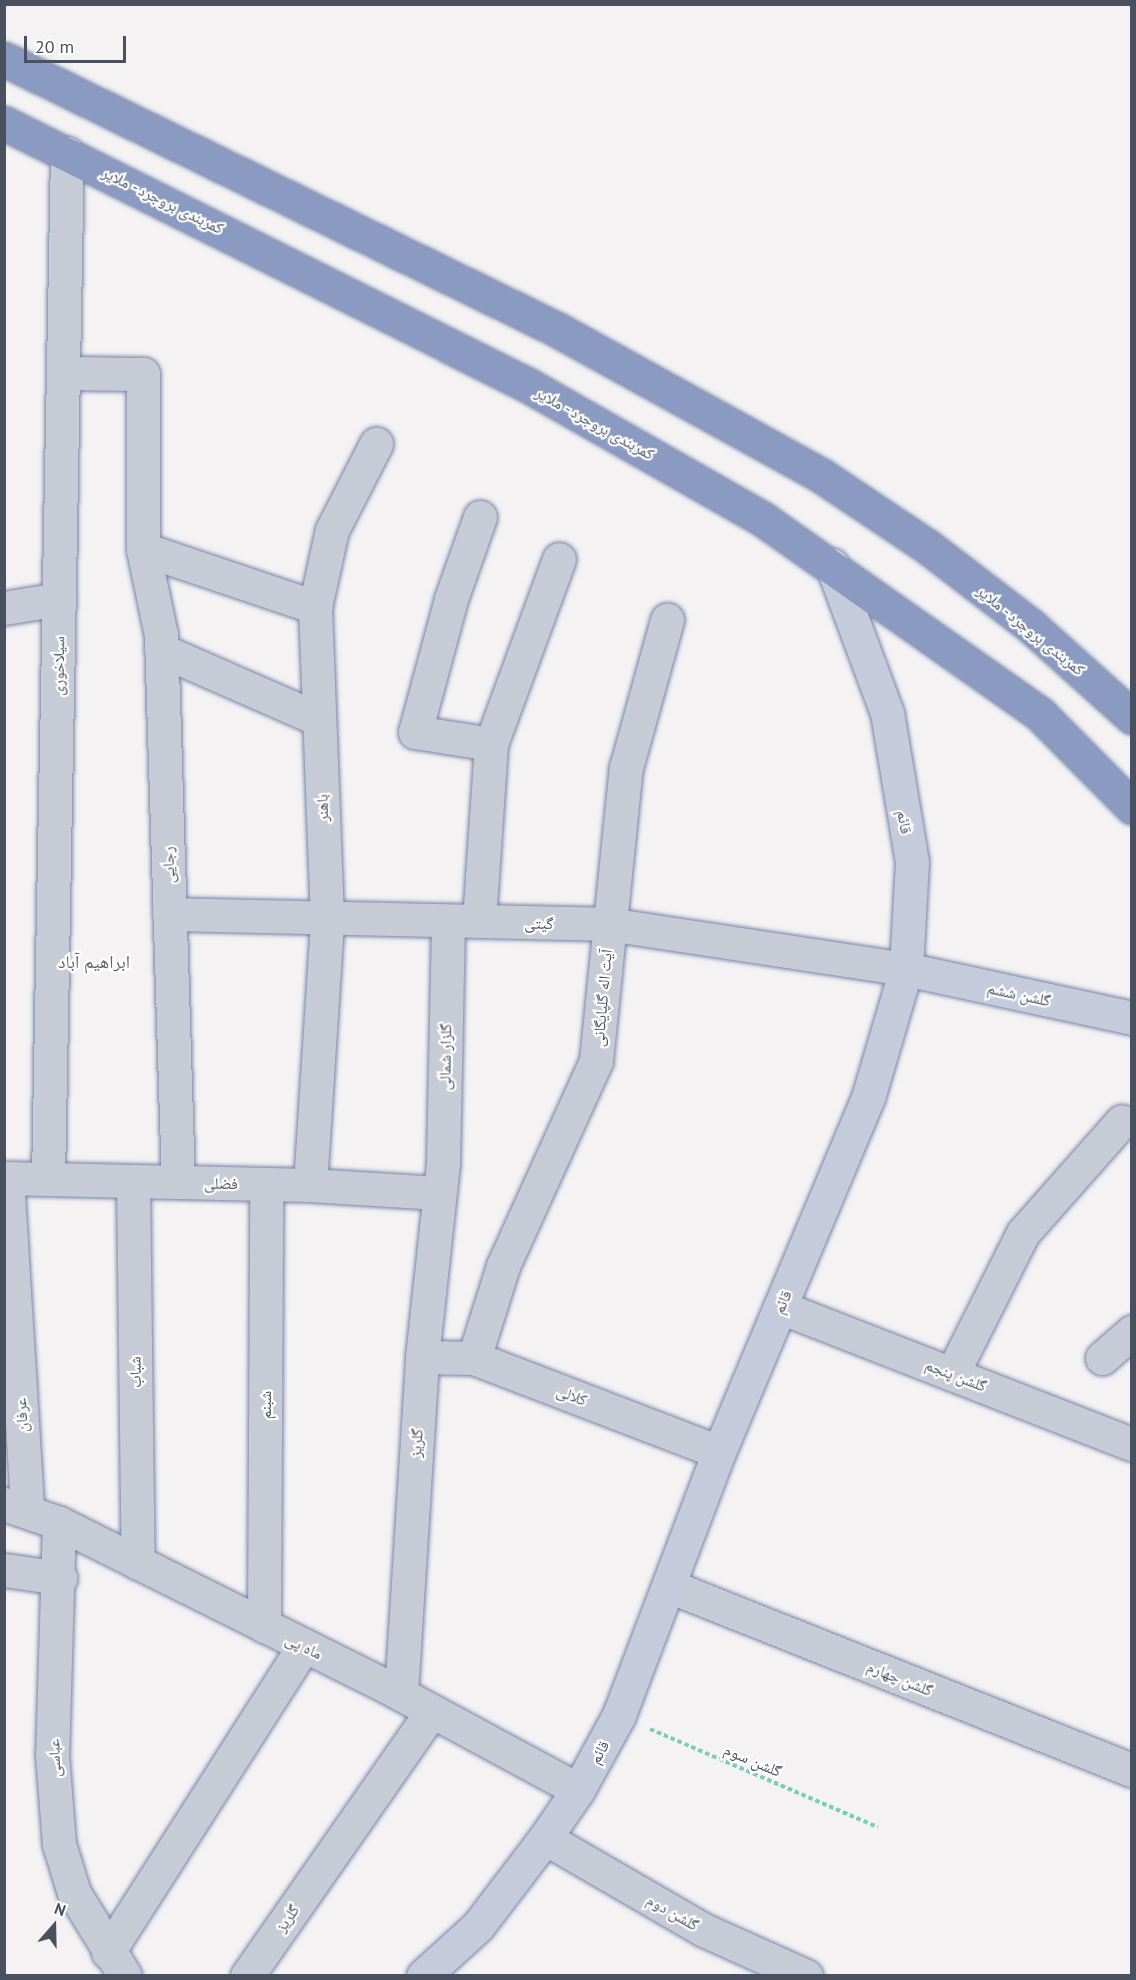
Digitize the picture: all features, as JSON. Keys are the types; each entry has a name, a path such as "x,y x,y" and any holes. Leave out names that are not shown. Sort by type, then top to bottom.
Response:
{"highway":[{"name":"کمربندی بروجرد - ملایر","path":"4,59 545,324 822,476 928,547 1031,626 1131,717"},
{"name":"کمربندی بروجرد - ملایر","path":"4,123 526,384 764,520 832,565 1040,714 1131,807"}],"street":[{"name":"سیلاخوری","path":"48,1179 68,153"},
{"name":"رجایی","path":"63,373 143,374 143,549 161,650 178,1182"},
{"name":"باهنر","path":"310,1185 327,919 315,607 332,530 376,444"},
{"path":"480,517 451,599 415,732 491,744"},
{"path":"143,549 315,607"},
{"name":"گلزار شمالی","path":"438,1193 443,1163 464,921 491,744 559,559"},
{"name":"قائم","path":"423,1976 478,1926 545,1838 578,1790 619,1715 719,1452 868,1098 906,969 912,862 887,713 832,565"},
{"path":"4,608 59,599"},
{"name":"آیت اله گلپایگانی","path":"474,1358 503,1266 596,1061 608,924 626,768 667,620"},
{"path":"161,650 318,718"},
{"name":"گیتی","path":"169,914 608,924 906,969"},
{"name":"گلشن ششم","path":"906,969 1131,1018"},
{"path":"952,1374 1023,1233 1122,1121"},
{"name":"فضلی","path":"6,1178 310,1185 438,1193"},
{"name":"عرفان","path":"6,1178 16,1506"},
{"name":"شباب","path":"133,1181 138,1563"},
{"name":"شبنم","path":"264,1626 266,1184"},
{"name":"گلریز","path":"401,1694 422,1356 438,1193"},
{"name":"گلشن پنجم","path":"780,1307 1131,1444"},
{"path":"1102,1358 1131,1332"},
{"name":"کلالی","path":"422,1356 474,1358 719,1452"},
{"name":"ماه پی","path":"16,1506 59,1523 401,1694 578,1790"},
{"name":"عباسی","path":"59,1523 60,1578 52,1754 60,1844 74,1893 116,1964"},
{"path":"4,1570 60,1578"},
{"name":"گلشن چهارم","path":"669,1586 1131,1770"},
{"path":"116,1964 304,1645"},
{"name":"گلریز","path":"247,1976 431,1712"},
{"name":"گلشن دوم","path":"545,1838 704,1930 806,1976"}],"path":[{"name":"گلشن سوم","path":"619,1715 878,1827"}],"district":[{"name":"ابراهیم آباد","path":"94,962"}]}
